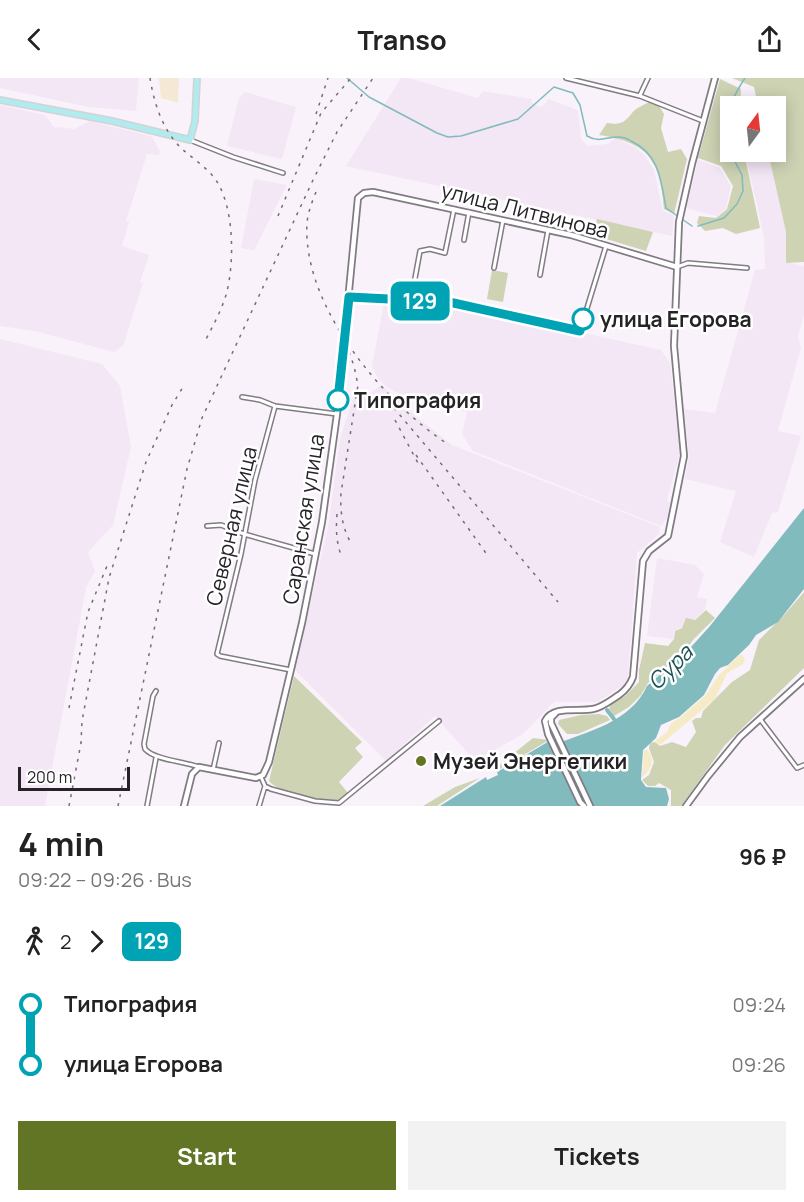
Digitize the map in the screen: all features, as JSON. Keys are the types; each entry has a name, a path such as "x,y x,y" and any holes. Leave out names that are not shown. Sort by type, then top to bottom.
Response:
{"main road":[{"path":"0,100 112,120 190,140 195,121 197,78"},
{"path":"585,806 580,802 548,734 545,727 546,718 558,712 598,707 624,691 631,683 633,676 643,561 649,551 668,536 684,456 674,346 681,210 715,78"},
{"name":"улица Литвинова","path":"364,193 373,192 548,230 677,267"},
{"name":"Саранская улица","path":"261,777 269,762 291,670 324,508 337,414 358,198 364,193"},
{"path":"686,806 740,737 804,679"},
{"path":"558,712 550,720 590,806"},
{"path":"184,806 192,774 199,767 243,777 261,777"}],"street":[{"path":"566,78 640,96 703,121"},
{"path":"640,96 648,78"},
{"path":"190,140 233,158 283,173"},
{"path":"411,300 420,251 430,249 445,253 454,209"},
{"path":"464,240 469,212"},
{"path":"494,268 503,220"},
{"path":"540,274 548,230"},
{"path":"349,297 449,302 580,331 606,246"},
{"path":"677,267 688,263 747,268"},
{"path":"242,397 260,400 275,406 337,414"},
{"name":"Северная улица","path":"275,406 255,480 241,554 217,654 291,670"},
{"path":"207,526 221,525 244,534 315,554"},
{"path":"156,691 153,696 144,744 148,752 156,757 199,767"},
{"path":"760,719 797,768 804,765"},
{"path":"261,777 266,786 315,801 342,802 439,721"},
{"path":"213,770 219,743"},
{"path":"147,806 156,757"},
{"path":"259,806 266,786"},
{"path":"313,806 315,801"}],"shaded area":[{"path":"0,78 139,78 136,111 89,107 0,88"},
{"path":"159,78 179,78 178,103 161,98"},
{"path":"401,78 478,98 483,91 532,99 531,102 539,107 544,106 548,99 578,110 581,139 588,146 608,144 615,138 635,147 645,156 654,170 663,211 674,215 672,236 346,166"},
{"path":"245,92 296,107 282,159 227,146 239,98"},
{"path":"0,105 45,115 54,127 75,129 89,121 146,135 152,137 160,151 159,155 147,154 126,221 129,222 122,246 149,255 140,282 143,283 123,346 114,352 35,331 0,326"},
{"path":"698,160 720,168 731,186 726,208 717,216 689,209 687,206"},
{"path":"747,162 770,162 786,232 786,262 804,266 804,315 798,336 801,348 778,431 801,436 778,512 772,513 754,557 720,542 736,491 685,479 689,456 684,409 715,413 755,270 765,269 764,237"},
{"path":"254,179 287,185 254,250 241,248"},
{"path":"384,303 451,304 661,350 670,363 680,452 667,500 670,504 667,518 661,526 473,451 462,434 467,412 403,396 387,387 378,379 372,366"},
{"path":"0,339 102,364 120,386 131,447 113,525 88,552 95,571 86,588 45,806 0,806"},
{"path":"382,385 452,445 660,527 659,534 637,553 628,678 622,686 597,702 554,702 523,734 475,761 435,716 386,761 295,670 329,522 340,439 356,389 368,394"},
{"path":"657,558 695,565 704,574 697,597 707,599 705,609 695,619 674,631 673,639 647,636"}],"green space":[{"path":"732,78 804,78 804,262 786,263 786,232 770,162 786,162 786,96 756,96 754,87"},
{"path":"720,79 741,89 741,96 720,96 720,162 746,162 760,228 736,234 723,228 705,231 697,223 699,216 716,218 727,209 733,186 721,166 698,158"},
{"path":"649,102 659,106 664,114 661,128 668,152 681,149 687,159 674,214 664,209 659,177 649,156 630,143 599,135 607,123 622,122"},
{"path":"597,219 653,232 646,251 593,235"},
{"path":"492,270 508,273 503,302 487,299"},
{"path":"804,592 804,668 725,745 681,806 671,806 671,790 659,783 655,786 648,786 642,780 649,775 654,762 649,748 650,743 655,742 660,746 672,742 686,747 696,732 692,721 701,718 703,711 732,682 750,670 759,640"},
{"path":"706,610 715,618 693,640 685,652 648,683 641,695 629,707 614,716 609,709 611,703 625,696 639,682 639,670 645,643 668,646 674,639 675,631 682,628 686,618 695,620"},
{"path":"294,676 362,742 355,748 363,757 339,782 348,793 340,800 313,798 291,793 274,786 269,781"},
{"path":"599,714 607,716 610,720 578,734 567,734 558,724 559,720"},
{"path":"533,738 549,740 500,769 498,766"},
{"path":"480,778 437,806 423,806 455,787"}],"sand":[{"path":"741,654 745,659 743,664 727,673 715,699 660,745 655,741 667,732 671,723 705,696 719,675"},
{"path":"644,750 650,753 652,760 650,768 642,777"}],"water":[{"name":"Сура","path":"804,508 804,589 778,622 756,635 728,665 720,668 704,695 679,717 661,725 656,738 643,750 641,780 646,787 666,788 669,799 667,806 440,806 486,777 487,780 498,775 497,772 551,740 553,745 593,730 630,709 647,686 691,647 710,626"}],"waterway":[{"path":"347,78 369,97 448,137 461,136 518,119 554,87 573,93 580,105 587,136 599,139 621,137 640,146 648,153 657,169 666,208 692,226"},
{"path":"698,226 724,218 737,204 743,191 742,175 729,150 723,132 722,117 745,78"},
{"path":"607,710 614,719"}],"railway":[{"path":"150,78 157,106 169,133 174,141 201,164 220,186 229,216 232,250 229,282 222,307 205,341"},
{"path":"316,114 328,78"},
{"path":"278,216 321,113 351,78"},
{"path":"118,806 187,469 202,418 337,132 373,78"},
{"path":"316,192 307,223 309,255 318,287 332,318 351,349 374,378 398,404 449,445"},
{"path":"349,352 358,385 341,493 341,512 351,543"},
{"path":"69,806 81,743 82,721 109,578 146,462 172,405 183,387"},
{"path":"388,401 558,602"},
{"path":"395,420 419,465"},
{"path":"416,455 488,556"},
{"path":"337,514 337,535 341,555"},
{"path":"69,708 88,612 107,566"}],"bus line":[{"name":"129","path":"338,400 349,297 449,302 580,331 583,319"}],"place":[{"name":"улица Егорова","path":"583,319"},
{"name":"Типография","path":"338,400"},
{"name":"Музей Энергетики","path":"421,761"}]}
